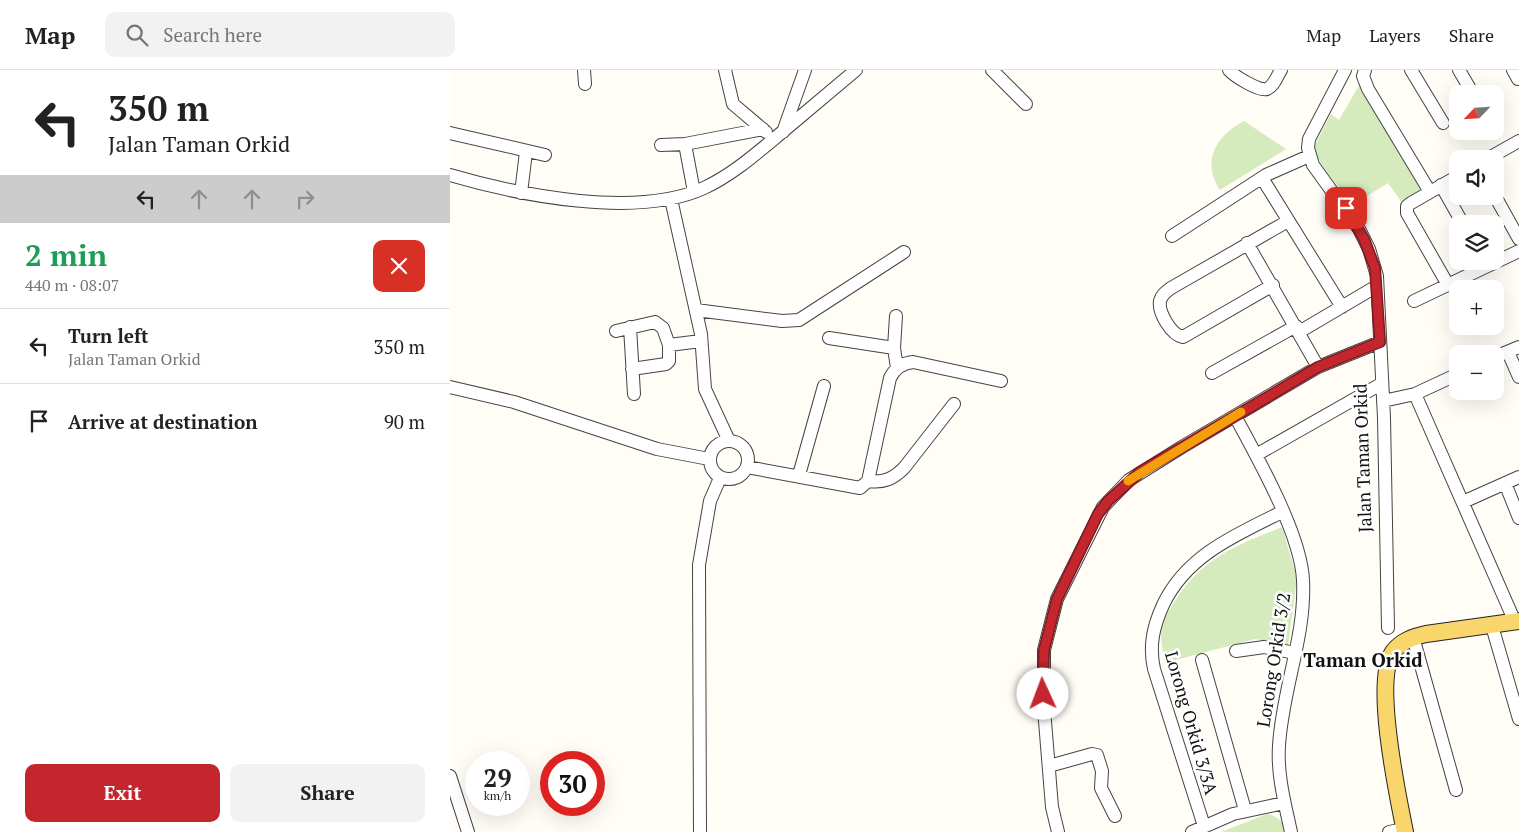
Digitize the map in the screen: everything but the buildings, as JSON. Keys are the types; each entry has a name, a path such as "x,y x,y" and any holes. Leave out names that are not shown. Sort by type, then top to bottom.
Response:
{"main road":[{"path":"1400,831 1389,734 1386,680 1388,663 1393,652 1400,644 1412,637 1517,621"}],"street":[{"path":"584,70 586,84"},
{"path":"725,70 733,104 762,129 778,135"},
{"path":"778,135 805,70"},
{"path":"450,175 521,193 559,199 652,202 671,199 694,192 734,170 856,70"},
{"path":"992,70 1026,104"},
{"path":"1230,71 1260,90 1267,89 1281,70"},
{"path":"1172,236 1262,178 1287,164 1309,156 1309,139 1345,70"},
{"path":"1365,70 1362,76 1368,89 1430,192"},
{"path":"1411,70 1443,123"},
{"path":"1459,70 1468,85"},
{"path":"661,146 685,144 762,129"},
{"path":"450,133 544,155"},
{"path":"1503,150 1519,141"},
{"path":"685,144 694,192"},
{"path":"521,193 526,152"},
{"name":"Jalan Taman Orkid","path":"1309,156 1318,173 1346,208 1364,239 1375,268 1383,401 1388,628"},
{"path":"1262,178 1342,307"},
{"path":"1448,285 1407,213 1407,206 1449,181"},
{"path":"1441,185 1458,215"},
{"path":"671,199 684,267 702,341 706,388 729,441"},
{"path":"1500,205 1519,239"},
{"path":"1273,284 1183,337 1175,333 1167,322 1159,303 1162,294 1247,243 1288,221"},
{"path":"1247,243 1273,284 1318,367"},
{"path":"1504,257 1519,251"},
{"path":"696,310 782,321 799,320 904,252"},
{"path":"1414,301 1475,270"},
{"path":"1212,373 1342,307 1377,286"},
{"path":"896,316 894,348 897,368"},
{"path":"616,331 659,323 663,328 669,345 670,361 666,364 632,369"},
{"path":"630,327 634,394"},
{"path":"828,338 894,348"},
{"path":"669,345 702,341"},
{"path":"1058,832 1054,818 1042,679 1046,636 1057,599 1098,514 1108,501 1140,472 1318,367 1380,342"},
{"path":"1513,349 1519,377"},
{"path":"747,467 856,488 865,486 868,480 890,378 897,368 907,362 913,362 1001,381"},
{"path":"1383,401 1415,394 1449,378"},
{"path":"1256,455 1381,384"},
{"path":"799,476 824,386"},
{"path":"450,387 514,402 657,450 709,459"},
{"path":"1415,394 1517,621"},
{"path":"868,480 879,482 895,477 954,404"},
{"name":"Lorong Orkid 3/2","path":"1234,416 1256,455 1282,512 1296,547 1303,575 1303,604 1279,743 1284,803 1291,832"},
{"path":"729,441 735,442 744,449 747,455 747,467 738,477 720,478 712,470 709,459 716,446 729,441"},
{"path":"1463,502 1519,477"},
{"path":"700,832 699,565 710,501 720,478"},
{"path":"1504,483 1519,518"},
{"name":"Lorong Orkid 3/3A","path":"1198,829 1154,669 1151,647 1153,631 1169,593 1190,566 1219,544 1282,512"},
{"path":"1492,626 1519,719"},
{"path":"1412,637 1456,790"},
{"path":"1236,651 1264,647 1295,653"},
{"path":"1202,660 1245,810"},
{"path":"1049,766 1092,754 1097,756 1102,770 1101,788 1115,816"},
{"path":"450,776 468,832"},
{"path":"1198,829 1245,810 1284,803"}],"green space":[{"path":"1361,82 1426,190 1403,204 1388,183 1354,204 1330,177 1319,160 1309,156 1331,114 1339,120"},
{"path":"1244,121 1286,149 1220,190 1214,179 1212,169 1214,150 1226,134"},
{"path":"1282,527 1297,578 1288,646 1255,639 1164,663 1161,636 1163,623 1169,610 1187,584 1210,562 1223,554"},
{"path":"1267,814 1280,820 1286,832 1221,832"}],"slow traffic":[{"path":"1128,481 1149,466 1241,412"}],"district":[{"name":"Taman Orkid","path":"1363,660"}],"route":[{"path":"1043,694 1042,665 1046,636 1057,599 1098,514 1108,501 1140,472 1318,367 1380,342 1375,268 1369,249 1346,208"}]}
